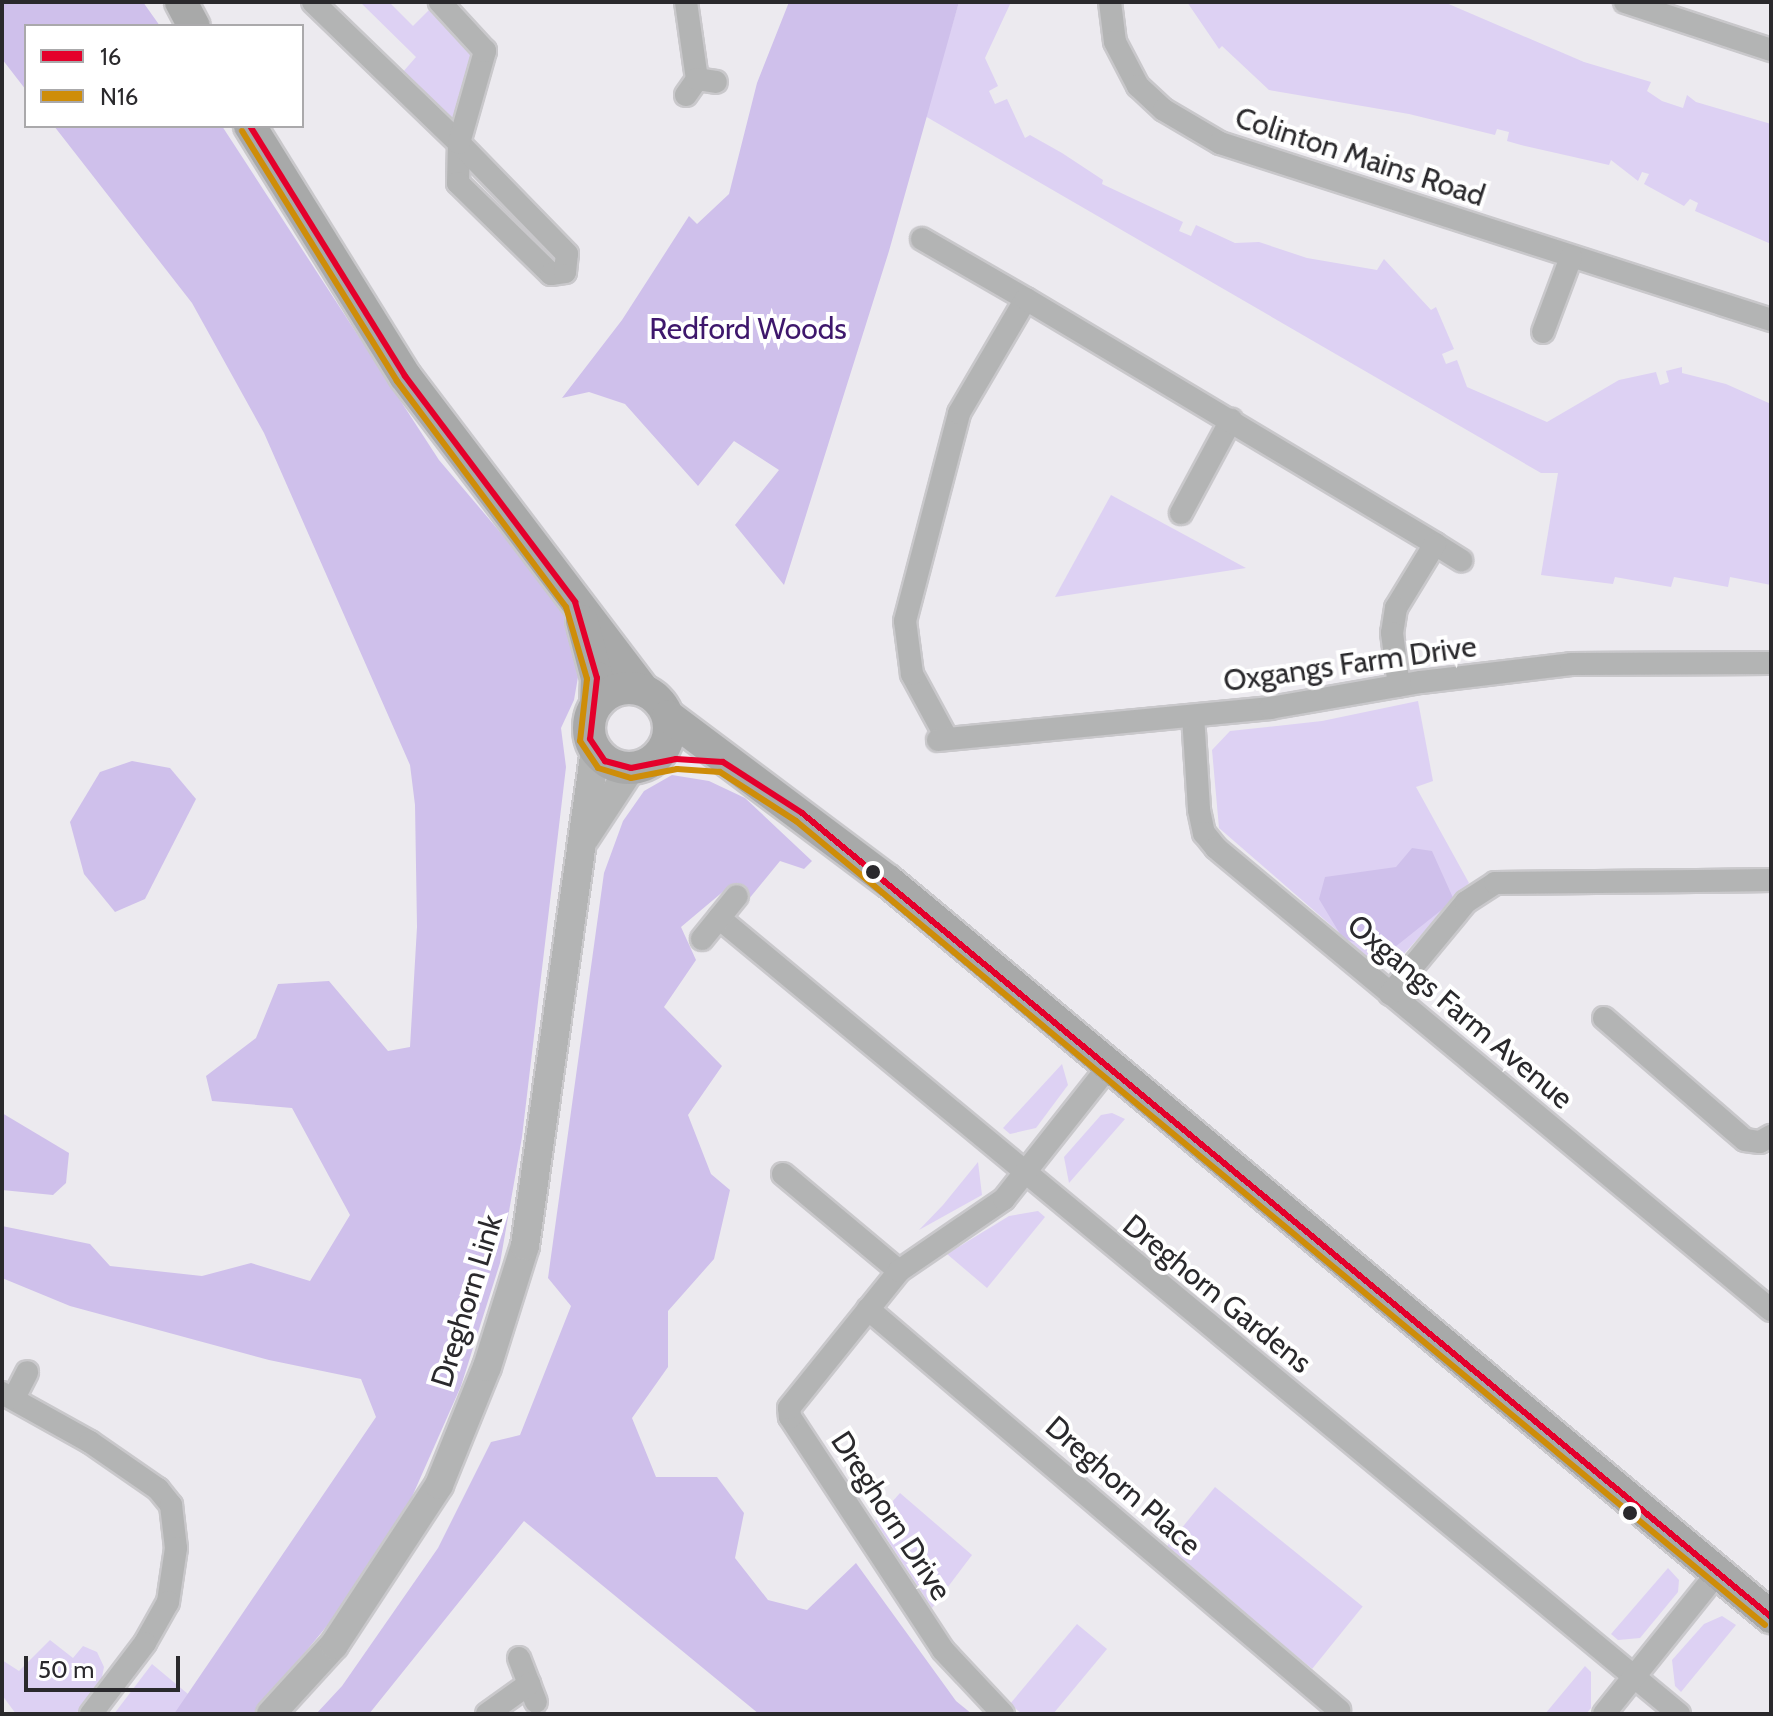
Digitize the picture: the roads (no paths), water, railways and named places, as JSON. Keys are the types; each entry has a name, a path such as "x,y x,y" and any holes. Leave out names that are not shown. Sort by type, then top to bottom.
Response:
{"main road":[{"path":"251,128 405,376 643,690 668,716 723,762 814,822 1771,1617"},
{"path":"575,602 592,647 596,703 588,727 595,750 605,761 638,766 676,759 723,762"},
{"path":"596,703 617,689 643,690"},
{"path":"638,766 663,750 668,716"}],"street":[{"path":"313,2 459,143 567,254 565,272 551,274 458,183 459,143 485,51 440,2"},
{"path":"686,2 700,85"},
{"name":"Colinton Mains Road","path":"1110,2 1115,42 1138,86 1164,110 1211,138 1771,320"},
{"path":"1625,2 1771,50"},
{"path":"922,239 1231,420 1461,560"},
{"path":"1543,332 1571,257"},
{"name":"Oxgangs Farm Drive","path":"1026,299 959,413 905,621 912,674 942,738 1319,702 1399,686 1571,664 1771,663"},
{"path":"1181,513 1231,420"},
{"path":"1399,686 1392,649 1396,608 1435,544"},
{"name":"Oxgangs Farm Avenue","path":"1193,716 1204,833 1390,994 1771,1310"},
{"name":"Dreghorn Link","path":"271,1714 334,1645 439,1485 487,1367 525,1246 595,750"},
{"name":"Dreghorn Link","path":"579,849 638,766"},
{"path":"1390,994 1466,902 1495,883 1771,880"},
{"path":"702,939 737,896"},
{"name":"Dreghorn Gardens","path":"719,918 1679,1714"},
{"path":"1604,1018 1745,1140 1760,1142 1771,1136"},
{"name":"Dreghorn Drive","path":"1003,1714 943,1650 790,1417 792,1398 899,1271 988,1214 1024,1174 1109,1066"},
{"path":"783,1174 899,1271"},
{"name":"Dreghorn Place","path":"868,1309 1339,1710"},
{"path":"27,1372 8,1395 90,1442 158,1489 171,1505 176,1548 168,1602 145,1643 91,1714"},
{"path":"1604,1714 1718,1572"},
{"path":"487,1714 533,1693 519,1658"}],"park label":[{"name":"Redford Woods","path":"748,329"}]}
